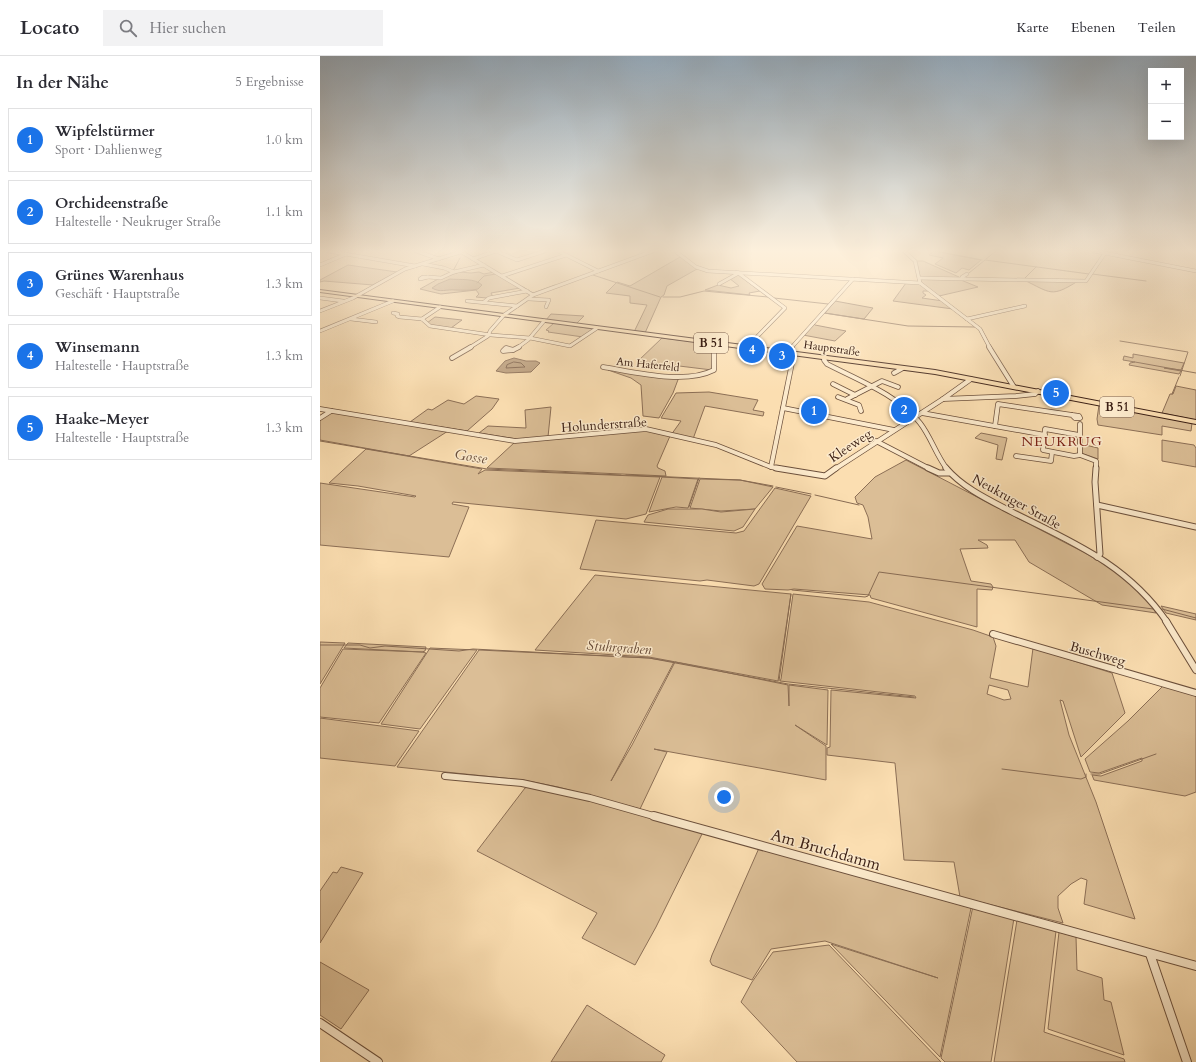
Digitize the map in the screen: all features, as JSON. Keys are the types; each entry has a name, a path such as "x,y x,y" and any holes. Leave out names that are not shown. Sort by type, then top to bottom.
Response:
{"main road":[{"name":"Hauptstraße","path":"370,298 903,368 1038,391 1196,422"}],"street":[{"path":"320,298 344,302"},
{"path":"320,311 352,298"},
{"path":"484,302 490,298"},
{"path":"747,347 785,308 771,298"},
{"path":"787,352 836,298"},
{"path":"940,298 983,332 997,361 1014,387"},
{"path":"452,358 489,334 504,315 528,299 549,300 546,307"},
{"path":"468,300 517,306"},
{"path":"320,331 393,301"},
{"path":"968,319 1025,306"},
{"path":"422,319 440,307"},
{"path":"393,313 400,316 422,319 430,326 530,338 570,346 597,328"},
{"path":"350,319 376,322"},
{"path":"512,350 530,338 544,321"},
{"name":"Am Haferfeld","path":"603,367 680,377 707,374 714,370 714,353 717,344"},
{"path":"771,467 794,353"},
{"name":"Neukruger Straße","path":"825,358 824,360 827,364 901,406 915,417 923,428 941,463 959,482 983,497 1097,557 1124,575 1144,593 1164,618 1196,670"},
{"path":"894,373 903,368"},
{"name":"Kleeweg","path":"771,467 825,476 876,441 922,413 943,399 944,396 971,379"},
{"path":"847,399 882,381 898,387"},
{"path":"833,384 855,395"},
{"path":"943,399 1016,396 1035,394 1038,391"},
{"path":"838,397 847,399 861,406 861,411"},
{"path":"995,426 998,404 1072,415"},
{"path":"783,408 894,430"},
{"name":"Holunderstraße","path":"320,409 516,441 646,429 716,445 771,467"},
{"path":"320,418 331,411"},
{"path":"922,413 1045,435"},
{"path":"1080,424 1080,455"},
{"path":"1079,435 1044,429 1045,435 1043,450 1074,456 1080,455 1096,461 1094,473 1100,554 1097,557"},
{"path":"876,441 939,473 949,473"},
{"path":"1016,456 1051,462 1052,452"},
{"path":"1097,505 1196,527"},
{"name":"Buschweg","path":"993,634 1196,693"},
{"name":"Am Bruchdamm","path":"445,776 522,783 590,798 1196,966"},
{"path":"1150,954 1187,1062"},
{"path":"320,1023 378,1062"}],"shaded area":[{"path":"630,298 661,298 645,333 634,332 647,305 630,303"},
{"path":"895,298 922,298 943,301 953,309 893,301"},
{"path":"835,301 873,308 864,319 825,313"},
{"path":"551,314 584,316 576,324 546,320"},
{"path":"435,317 462,320 451,328 430,325 427,323"},
{"path":"554,323 594,329 583,337 548,332 549,331 546,330"},
{"path":"814,324 846,331 835,341 803,335"},
{"path":"662,338 714,344 712,370 638,361"},
{"path":"1133,354 1184,363 1181,370 1164,368 1181,371 1179,374 1129,365 1130,363 1135,362 1123,360 1124,356 1133,358"},
{"path":"608,370 679,377 673,393 659,418 643,416 641,385 631,378"},
{"path":"1176,386 1196,390 1196,420 1162,413 1170,394 1173,394"},
{"path":"709,392 758,400 753,410 764,412 763,416 705,406 693,439 671,435 681,421 661,418 676,393"},
{"path":"476,396 499,399 492,409 467,431 410,422 428,409 432,410 448,400 464,404"},
{"path":"1099,405 1192,423 1191,431 1162,426 1162,435 1098,425 1097,419"},
{"path":"551,407 548,437 517,439 479,433 488,426 526,428 525,410"},
{"path":"332,412 448,431 409,456 320,440 320,419"},
{"path":"645,430 670,436 657,466 665,471 666,476 487,468 515,442"},
{"path":"981,433 1007,438 1002,460 996,459 998,445 975,438"},
{"path":"1162,440 1194,445 1196,448 1196,467 1162,461"},
{"path":"1081,444 1098,448 1098,459 1081,453"},
{"path":"366,449 482,469 478,474 485,470 660,477 646,514 626,519 453,502 452,504 469,507 449,557 320,545 320,483 416,496 358,486 329,483"},
{"path":"906,460 1085,553 1105,565 1125,578 1143,594 1156,613 1102,605 1029,562 1015,540 978,540 987,545 988,548 960,549 971,581 991,584 993,587 992,590 977,589 977,627 871,598 870,595 794,589 765,589 762,584 797,526 872,539 868,517 863,505 857,503 855,497 875,477"},
{"path":"662,477 698,479 688,508 676,507 649,512"},
{"path":"700,479 740,480 773,487 755,509 721,511 690,508"},
{"path":"775,488 811,496 759,584 754,586 707,580 700,581 580,569 596,520 736,533 744,531"},
{"path":"668,509 702,509 721,512 755,509 743,527 734,531 644,522 648,515"},
{"path":"595,575 791,594 778,681 649,657 535,650"},
{"path":"793,594 869,602 973,630 993,637 996,646 990,678 1028,687 1033,648 1112,673 1125,713 1081,757 1063,701 1060,700 1069,735 1096,802 1135,919 1084,904 1087,880 1081,878 1071,884 1058,896 1058,908 1063,923 960,897 954,862 904,860 895,763 827,755 827,748 830,747 831,690 916,698 915,696 780,681","holes":["989,685 1008,690 1011,699 1004,700 987,694"]},
{"path":"1161,606 1196,614 1196,620 1166,613"},
{"path":"320,642 345,643 320,684"},
{"path":"348,643 426,647 425,651 422,652 344,648"},
{"path":"430,648 477,650 420,729 381,724"},
{"path":"343,649 426,653 379,723 320,717 320,688"},
{"path":"479,650 649,658 674,662 611,781 632,745 675,662 788,685 789,706 789,685 828,690 827,745 795,725 826,746 826,780 654,749 667,752 640,809 558,787 523,780 397,767"},
{"path":"1163,686 1196,696 1196,792 1185,796 1094,780 1092,775 1101,776 1142,761 1142,758 1099,773 1090,772 1085,759 1128,721"},
{"path":"320,718 419,731 395,766 320,758"},
{"path":"529,786 601,802 703,832 656,927 635,965 582,938 597,913 477,851 525,788"},
{"path":"759,848 971,908 940,1057 831,944 938,978 825,941 771,949 752,980 712,965 710,961 712,955"},
{"path":"341,867 363,873 320,943 320,891 333,872 337,873"},
{"path":"973,906 1014,918 991,1062 945,1062 941,1058"},
{"path":"1017,920 1056,931 1044,1032 1124,1059 1125,1062 994,1062"},
{"path":"1059,932 1076,937 1077,970 1102,978 1104,1000 1111,1002 1124,1055 1048,1029"},
{"path":"829,945 941,1062 797,1062 741,1002 752,982 773,952"},
{"path":"320,962 369,990 341,1029 320,1015"},
{"path":"587,1005 665,1055 661,1062 551,1062"}],"water":[{"path":"514,358 526,361 536,361 540,363 531,372 506,373 496,371 505,361"}],"waterway":[{"path":"774,298 828,304"},
{"path":"826,311 824,313 908,326 975,327"},
{"path":"1120,341 1188,352 1182,370"},
{"path":"1135,362 1182,370"},
{"path":"1180,376 1182,370"},
{"path":"1182,370 1196,373"},
{"path":"1172,394 1179,377"},
{"name":"Gosse","path":"320,441 487,469 621,475"},
{"name":"Gosse","path":"626,475 699,478"},
{"path":"689,507 699,478"},
{"name":"Gosse","path":"699,478 740,480 773,486"},
{"name":"Gosse","path":"776,487 811,494"},
{"name":"Gosse","path":"815,495 859,505"},
{"path":"792,590 865,597 868,596 879,572 1153,609"},
{"path":"779,681 791,594"},
{"path":"1162,609 1196,618"},
{"name":"Stuhrgraben","path":"320,645 360,645 370,648 385,646 459,651 473,649 649,658 788,684 914,697"},
{"path":"1091,774 1100,774 1156,754"},
{"path":"1002,769 1081,779 1086,777 1086,774"}],"place":[{"name":"Winsemann","path":"752,350"},
{"name":"Grünes Warenhaus","path":"782,356"},
{"name":"Haake-Meyer","path":"1056,393"},
{"name":"Orchideenstraße","path":"904,410"},
{"name":"Wipfelstürmer","path":"814,411"}],"district":[{"name":"NEUKRUG","path":"1062,441"}]}
